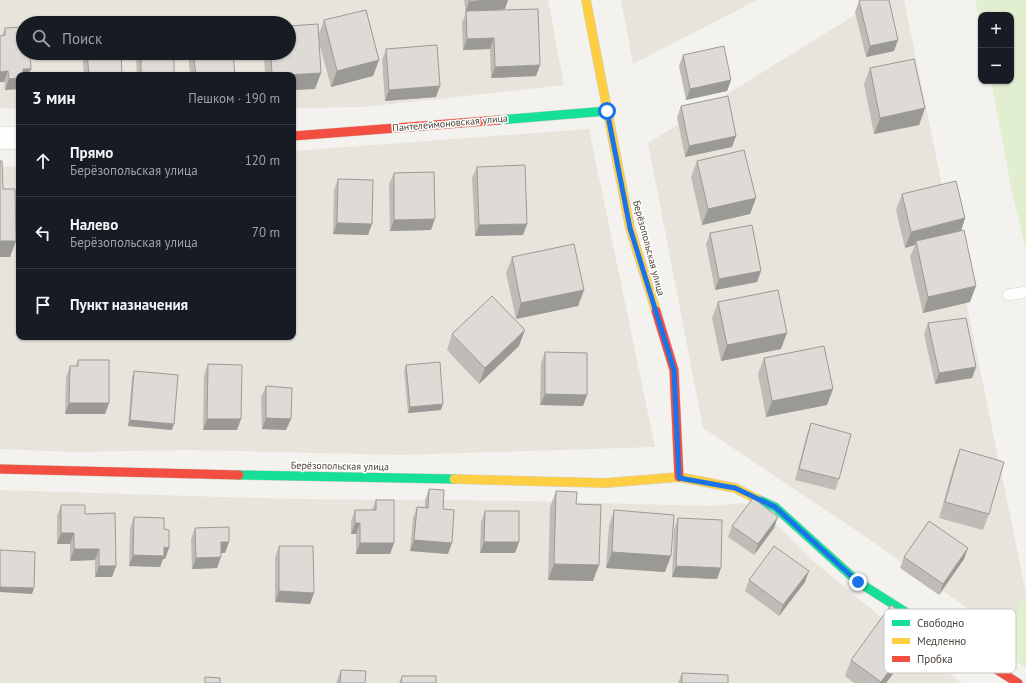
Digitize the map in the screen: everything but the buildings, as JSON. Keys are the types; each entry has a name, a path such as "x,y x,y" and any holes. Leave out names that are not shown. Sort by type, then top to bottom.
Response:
{"street":[{"name":"Берёзопольская улица","path":"586,0 630,228 674,370 679,478"},
{"name":"Пантелеймоновская улица","path":"296,136 607,111"},
{"path":"0,138 16,138"},
{"name":"Берёзопольская улица","path":"0,469 606,483 679,478 735,488 775,507 858,582 901,609"},
{"name":"Берёзопольская улица","path":"1002,673 1018,683"}],"lane":[{"path":"1008,295 1026,292"}],"shaded area":[{"path":"0,0 548,0 564,85 364,107 296,108 296,72 16,72 16,109 0,108"},
{"path":"621,0 757,0 633,64"},
{"path":"879,0 904,0 1026,593 1026,649 1016,642 1016,609 969,609 860,533 703,428 648,143"},
{"path":"589,129 655,447 401,455 188,450 72,452 0,449 0,166 16,167 16,340 296,340 296,151"},
{"path":"0,490 292,499 528,501 710,506 743,503 772,520 813,561 884,620 884,673 949,673 961,683 0,683"}],"green space":[{"path":"975,0 1026,0 1026,250 1012,192 992,84 1014,84 1014,12 978,12 978,14"},
{"path":"1021,600 1026,600 1026,668 1016,662 1016,612"}],"traffic: fast":[{"path":"499,120 607,111"},
{"path":"239,475 454,479"},
{"path":"757,499 775,507 858,582 901,609"}],"traffic: slow":[{"path":"586,0 630,228 656,311"},
{"path":"454,479 606,483 679,477 735,488 757,499"}],"traffic: jam":[{"path":"296,136 499,120"},
{"path":"656,311 674,370 679,477"},
{"path":"0,469 239,475"},
{"path":"1002,673 1018,683"}],"route":[{"path":"607,111 630,228 674,370 679,478 735,488 775,507 858,582"}]}
